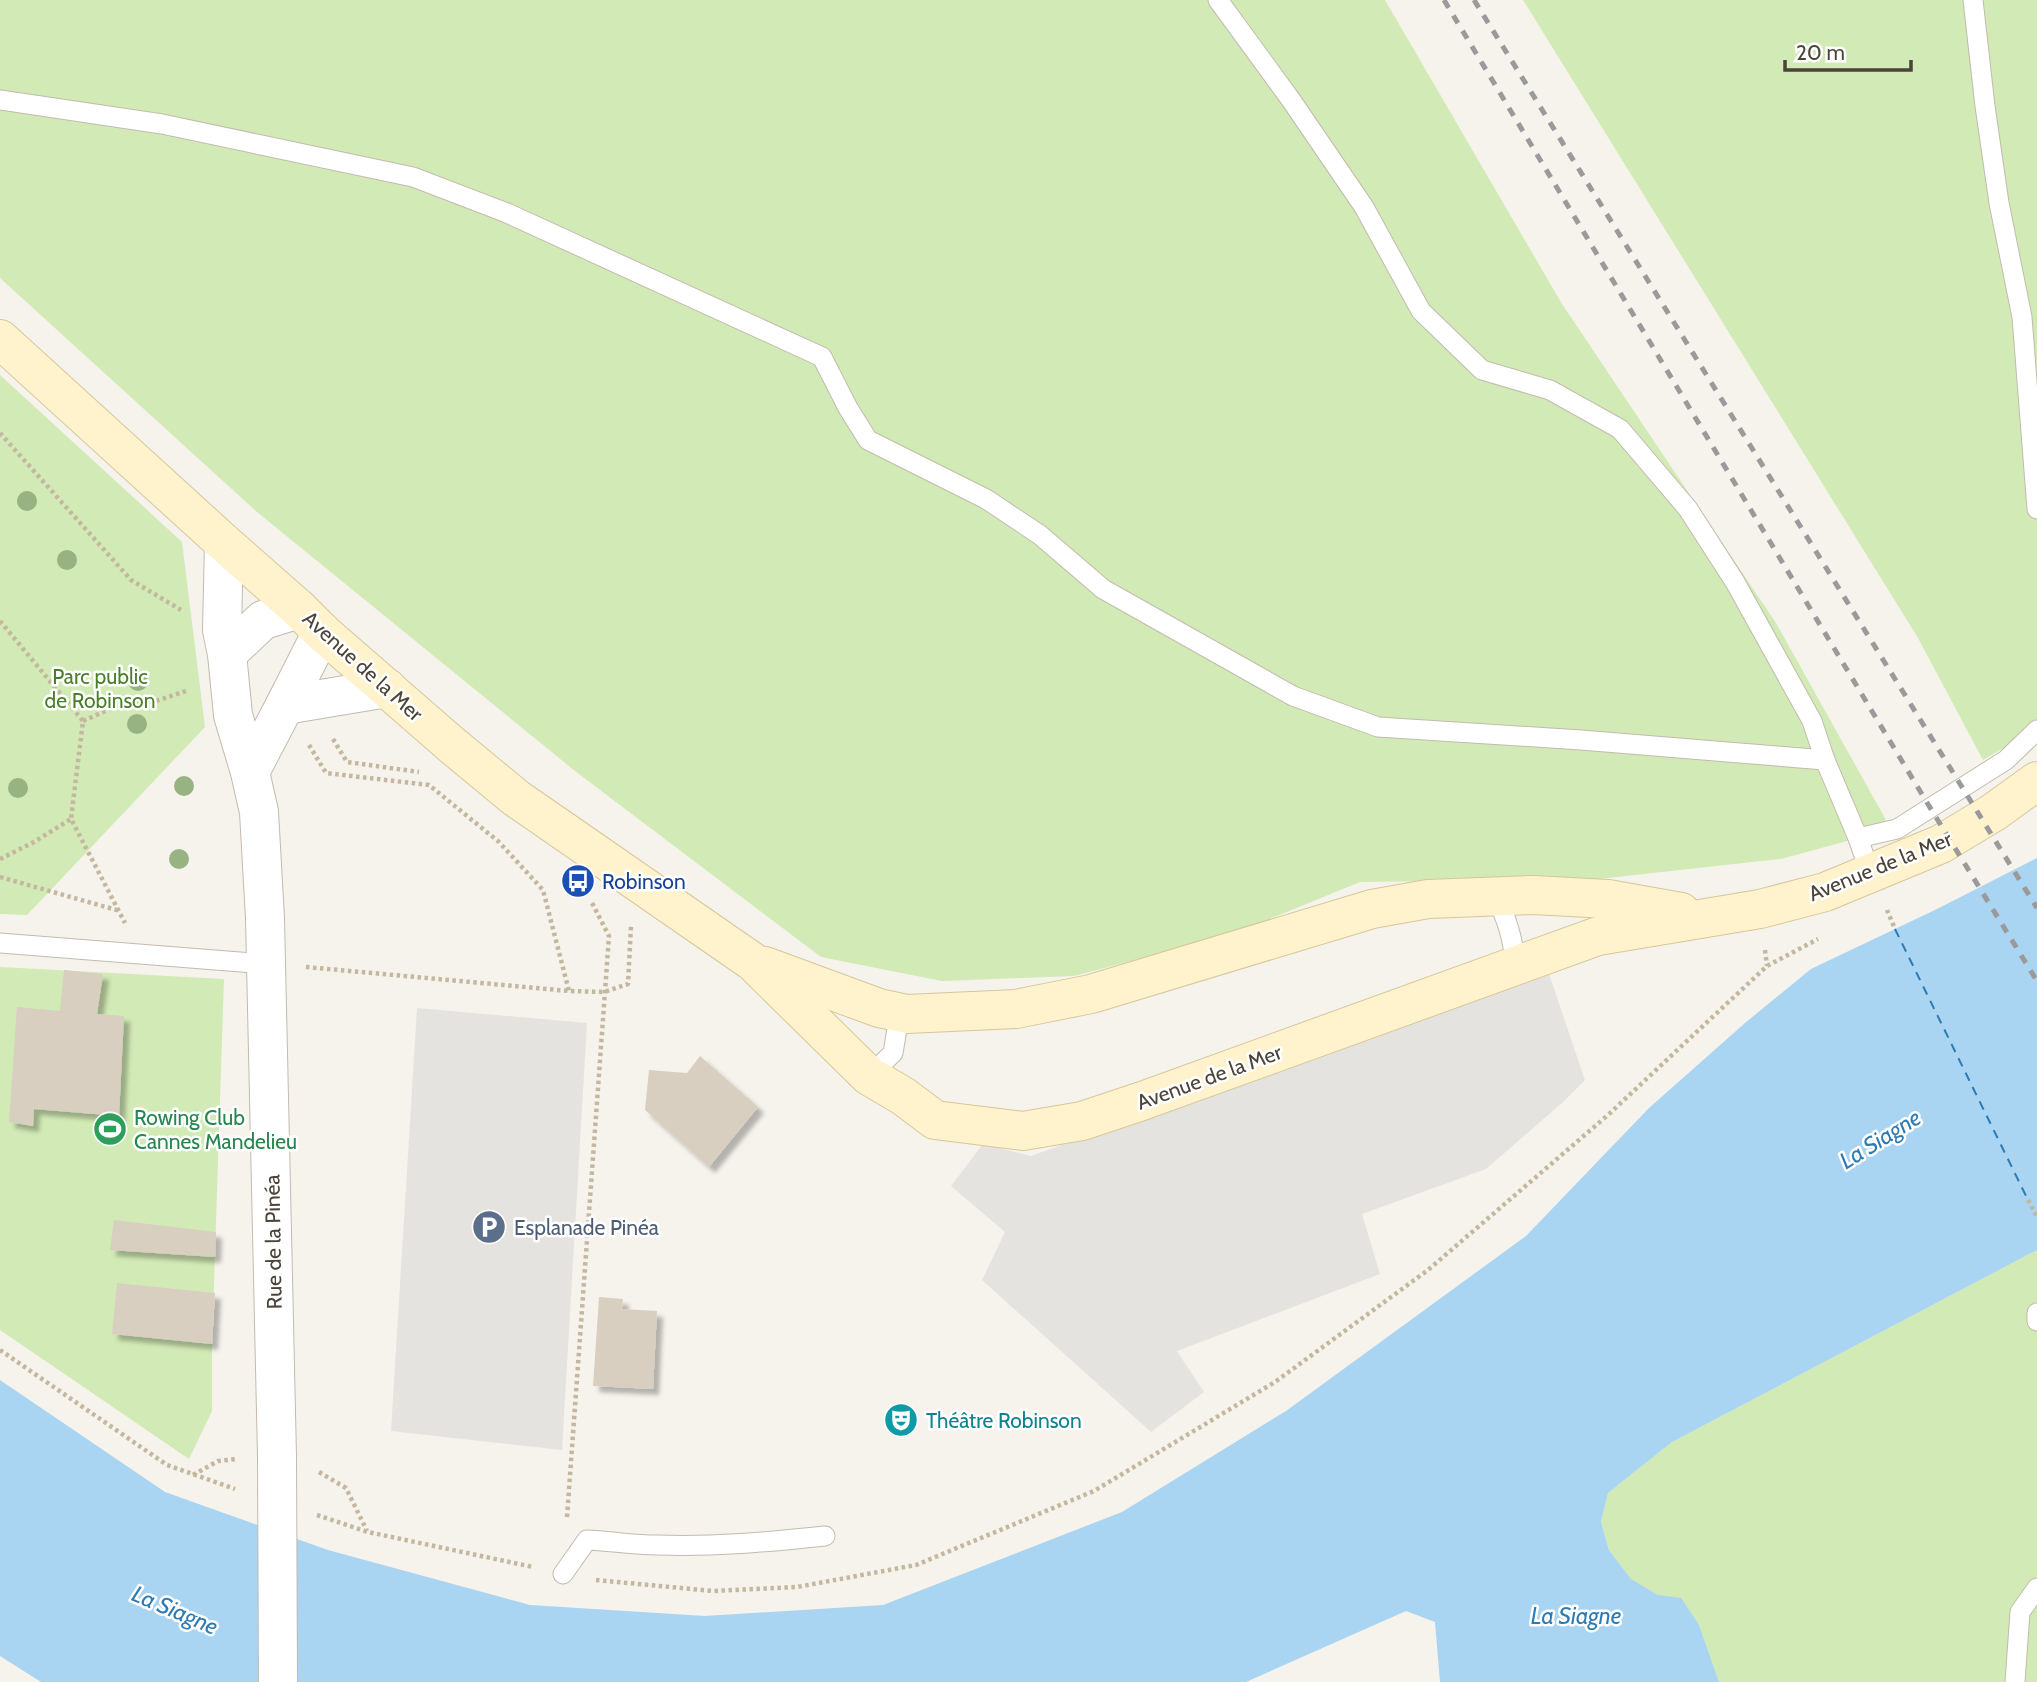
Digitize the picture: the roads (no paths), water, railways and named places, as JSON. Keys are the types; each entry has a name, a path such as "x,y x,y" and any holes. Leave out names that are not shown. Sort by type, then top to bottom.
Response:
{"main road":[{"name":"Avenue de la Mer","path":"0,339 453,747 516,798 753,962 869,1076 935,1119 1023,1131 1082,1121 1598,936 1760,909 1825,892 1941,844 1994,812 2037,781"},
{"name":"Avenue de la Mer","path":"753,962 879,1008 907,1014 1016,1009 1091,994 1371,909 1428,899 1533,895 1608,899 1709,917"}],"street":[{"name":"Rue de la Pinéa","path":"224,543 222,630 233,715 250,772 258,812 265,918 277,1457 278,1682"},
{"path":"228,665 263,620 310,620 285,705 250,772"},
{"path":"285,705 387,688"}],"lane":[{"path":"1218,0 1292,100 1364,207 1421,311 1482,370 1550,390 1620,429 1688,509 1735,582 1812,721 1870,873"},
{"path":"1973,0 1999,203 2022,317 2037,509"},
{"path":"0,100 162,124 413,177 507,213 822,358 868,440 986,499 1040,535 1104,589 1293,696 1378,727 1825,760"},
{"path":"1858,838 1897,829 2006,760 2037,730"},
{"path":"1495,896 1504,911 1513,937 1516,967"},
{"path":"0,943 266,964"},
{"path":"869,1076 893,1052 897,1029 907,1014"},
{"path":"2037,1314 2037,1321"},
{"path":"562,1574 587,1540 695,1545 760,1543 825,1536"},
{"path":"2015,1682 2021,1612 2037,1588"}],"water":[{"name":"La Siagne","path":"2037,858 2037,1250 1672,1442 1608,1493 1601,1522 1609,1550 1631,1579 1658,1595 1681,1598 1699,1625 1719,1682 1440,1682 1435,1622 1406,1611 1246,1682 41,1682 0,1656 0,1380 165,1492 328,1550 530,1605 705,1616 883,1605 1122,1512 1286,1411 1526,1236 1649,1108 1811,969"}],"railway":[{"path":"1444,0 2037,981"},
{"path":"1474,0 2037,908"}],"place":[{"name":"Robinson","path":"578,881"},
{"name":"Rowing Club Cannes Mandelieu","path":"110,1129"},
{"name":"Esplanade Pinéa","path":"489,1227"},
{"name":"Théâtre Robinson","path":"901,1420"}],"park label":[{"name":"Parc public de Robinson","path":"100,688"}]}
